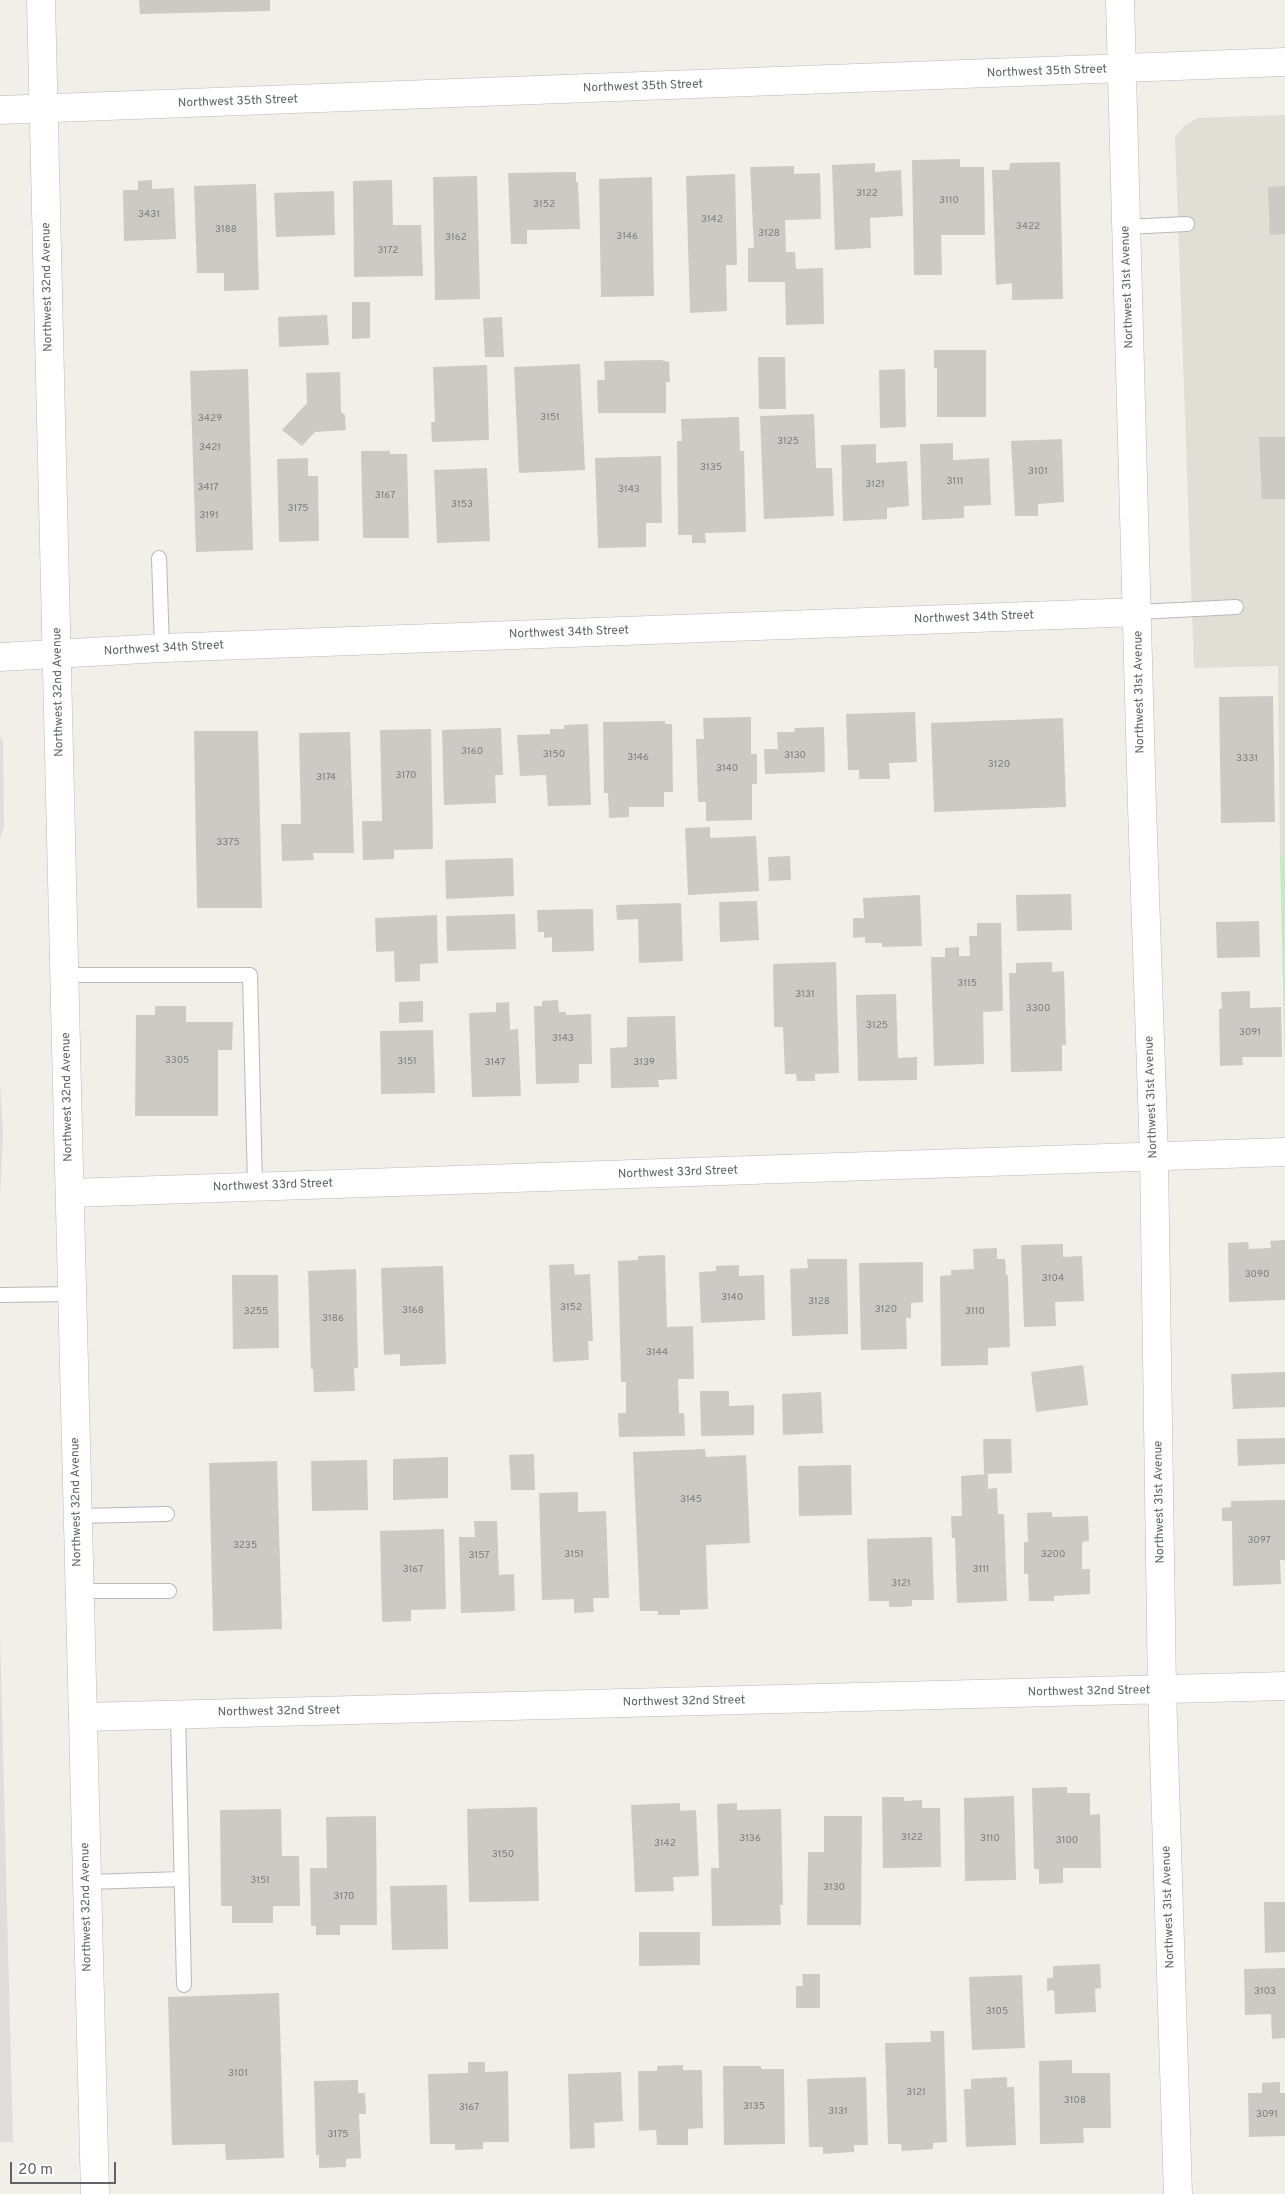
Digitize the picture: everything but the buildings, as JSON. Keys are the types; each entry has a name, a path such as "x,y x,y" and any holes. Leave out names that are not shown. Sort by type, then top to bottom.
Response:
{"street":[{"name":"Northwest 32nd Avenue","path":"41,0 73,1294 78,1591 95,2194"},
{"name":"Northwest 31st Avenue","path":"1120,0 1142,807 1154,1156 1162,1690 1178,2194"},
{"name":"Northwest 35th Street","path":"0,110 1123,70 1285,62"},
{"name":"Northwest 34th Street","path":"0,657 162,648 1138,612"},
{"name":"Northwest 33rd Street","path":"70,1193 1285,1152"},
{"name":"Northwest 32nd Street","path":"83,1717 1285,1686"}],"lane":[{"path":"1126,227 1187,224"},
{"path":"159,558 162,648"},
{"path":"1138,612 1236,607"},
{"path":"65,976 250,975 254,1187"},
{"path":"0,1295 73,1294"},
{"path":"78,1516 167,1514"},
{"path":"78,1591 169,1592"},
{"path":"178,1714 184,1985"},
{"path":"86,1882 182,1879"}],"shaded area":[{"path":"1285,115 1285,856 1280,857 1278,666 1194,668 1175,137 1184,126 1197,118"},
{"path":"0,736 3,742 4,826 0,839"},
{"path":"0,1083 3,1131 0,1200"},
{"path":"0,1633 13,2142 0,2142"}],"green space":[{"path":"1285,856 1285,1069 1280,857"}]}
